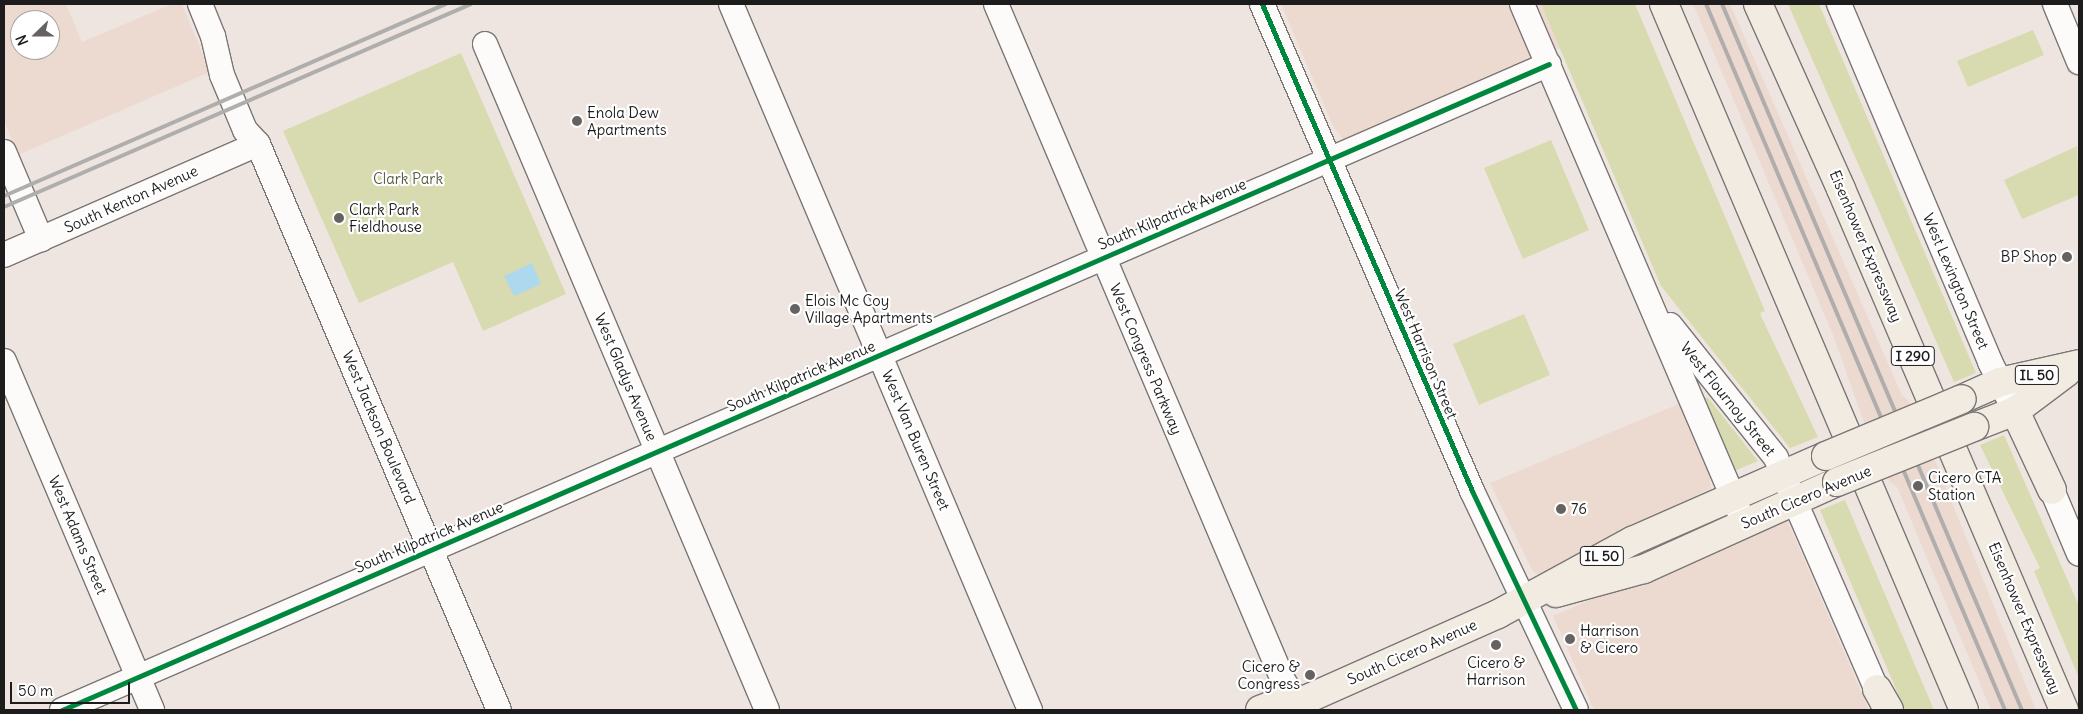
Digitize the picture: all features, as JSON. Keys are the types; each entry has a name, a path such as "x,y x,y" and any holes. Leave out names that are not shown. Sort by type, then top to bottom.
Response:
{"main road":[{"path":"1664,4 1964,710"},
{"name":"Eisenhower Expressway","path":"1758,4 1841,189 2064,710"},
{"name":"South Cicero Avenue","path":"1260,710 1283,700 1298,708 1526,601 1625,544 1732,495 2000,382 2077,365"},
{"name":"South Cicero Avenue","path":"1526,601 1644,569 1796,499 2015,411 2077,365"},
{"name":"West Lexington Street","path":"2015,411 2052,490"}],"street":[{"name":"West Jackson Boulevard","path":"200,4 213,36 235,68 252,108 258,123 258,144 499,710"},
{"name":"West Van Buren Street","path":"731,4 1030,710"},
{"name":"West Congress Parkway","path":"996,4 1283,680 1298,708"},
{"name":"West Harrison Street","path":"1262,4 1472,491 1526,601 1576,710"},
{"name":"West Flournoy Street","path":"1522,4 1744,523"},
{"name":"West Lexington Street","path":"1839,4 2000,382 2015,411"},
{"path":"2055,4 2079,62"},
{"name":"West Gladys Avenue","path":"484,44 767,710"},
{"name":"South Kilpatrick Avenue","path":"62,710 1549,64"},
{"name":"South Kenton Avenue","path":"4,255 258,144"},
{"path":"4,152 40,239"},
{"name":"West Flournoy Street","path":"1643,286 1684,344 1773,452 1796,499 1884,703"},
{"name":"West Adams Street","path":"4,361 152,710"},
{"name":"West Lexington Street","path":"2052,490 2079,554"}],"shaded area":[{"path":"4,4 66,4 82,42 172,4 182,4 210,72 18,155 4,121"},
{"path":"1281,4 1541,4 1560,48 1343,140 1333,126"},
{"path":"1693,4 1730,4 1902,395 1908,400 1936,463 2036,710 1991,710 1897,487 1890,482 1862,417 1833,335"},
{"path":"1681,403 1709,472 1711,488 1541,575 1533,572 1490,483"},
{"path":"1785,515 1869,710 1594,710 1553,616"}],"green space":[{"path":"1541,4 1635,4 1765,311 1760,313 1762,318 1818,437 1790,448 1661,286"},
{"path":"1788,4 1819,4 1976,373 1954,382"},
{"path":"2033,30 2044,55 1968,87 1957,61"},
{"name":"Clark Park","path":"461,53 566,294 483,331 453,262 359,303 283,131"},
{"path":"1551,140 1589,230 1523,259 1484,168"},
{"path":"2077,146 2079,195 2022,219 2004,180"},
{"path":"1524,314 1550,375 1479,405 1453,344"},
{"path":"1706,397 1758,461 1734,471 1703,400"},
{"path":"2004,435 2079,606 2079,678 2034,571 2040,568 1980,445"},
{"path":"1845,500 1934,710 1905,710 1875,640 1820,510"}],"water":[{"path":"532,263 541,284 514,296 504,276"}],"railway":[{"path":"4,196 446,4"},
{"path":"4,207 471,4"},
{"path":"1706,4 2005,710"},
{"path":"1722,4 2022,710"}],"cycle path":[{"path":"1262,4 1472,491 1576,710"},
{"path":"62,710 1549,64"}],"place":[{"name":"Enola Dew Apartments","path":"577,121"},
{"name":"Clark Park Fieldhouse","path":"339,218"},
{"name":"BP Shop","path":"2067,257"},
{"name":"Elois Mc Coy Village Apartments","path":"795,309"},
{"name":"Cicero CTA Station","path":"1918,486"},
{"name":"76","path":"1561,509"},
{"name":"Harrison & Cicero","path":"1570,639"},
{"name":"Cicero & Harrison","path":"1496,645"},
{"name":"Cicero & Congress","path":"1310,675"}]}
